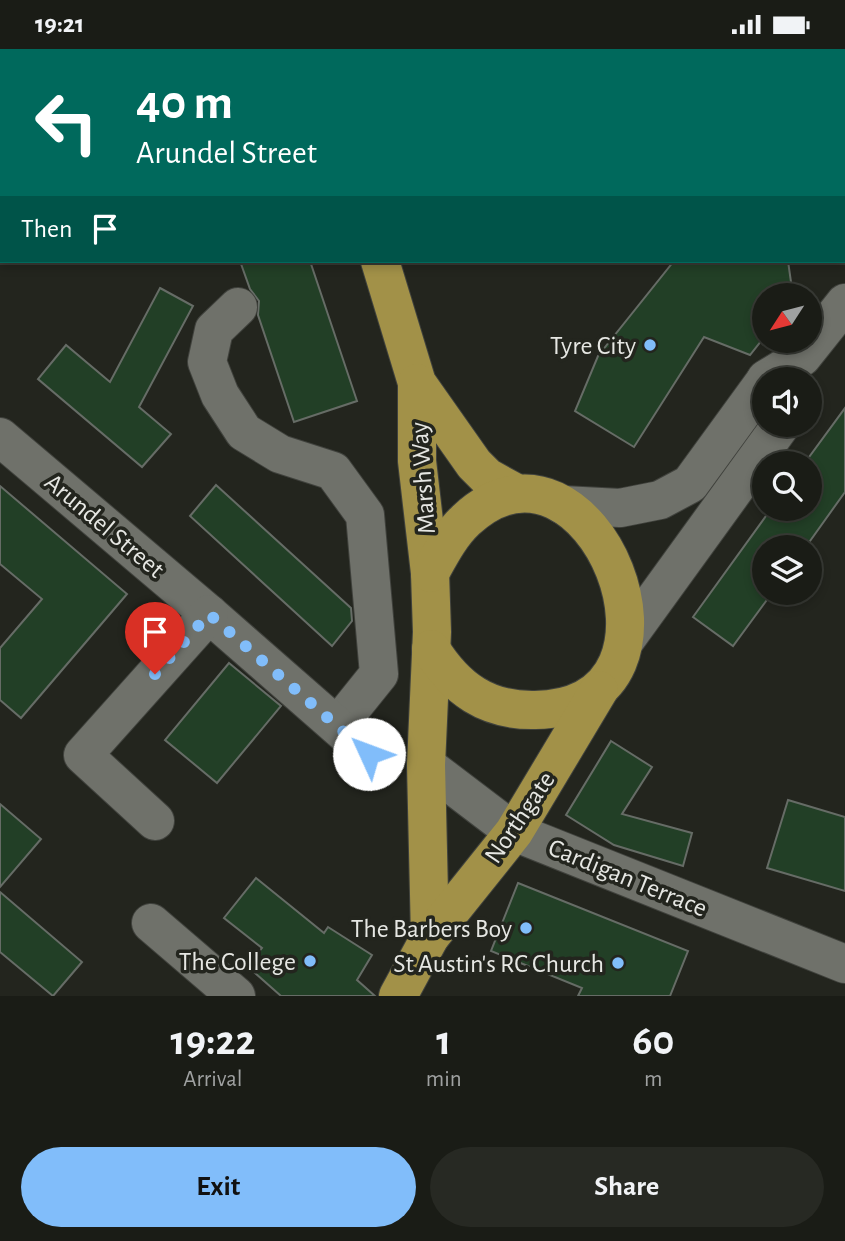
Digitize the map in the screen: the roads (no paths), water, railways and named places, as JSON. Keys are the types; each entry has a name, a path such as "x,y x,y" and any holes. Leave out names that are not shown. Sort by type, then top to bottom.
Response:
{"highway":[{"name":"Marsh Way","path":"381,263 417,383 417,461 430,573"},
{"name":"Marsh Way","path":"417,383 474,464 487,477 516,493"},
{"path":"516,493 540,496 563,505 588,525 611,558 619,577 626,639 614,670 599,690 569,705 513,710 492,705 462,689 444,671 431,649 430,573 464,521 481,508 516,493"},
{"name":"Northgate","path":"430,937 426,765 431,649"},
{"name":"Northgate","path":"398,996 430,937 514,832 599,690"}],"street":[{"path":"822,302 845,271"},
{"path":"786,367 802,357 845,303"},
{"path":"238,307 214,330 206,362 220,395 244,432 280,454 333,471 365,515 379,674 338,725"},
{"path":"822,370 845,339"},
{"path":"563,505 620,508 660,500 690,484 752,399"},
{"name":"Arundel Street","path":"0,437 369,754"},
{"path":"626,639 772,437"},
{"path":"155,821 83,755 209,614"},
{"name":"Cardigan Terrace","path":"426,765 514,832 845,964"},
{"path":"151,923 236,996"}],"place":[{"name":"Tyre City","path":"650,345"},
{"name":"The Barbers Boy","path":"526,928"},
{"name":"The College","path":"310,961"},
{"name":"St Austin's RC Church","path":"618,963"}]}
